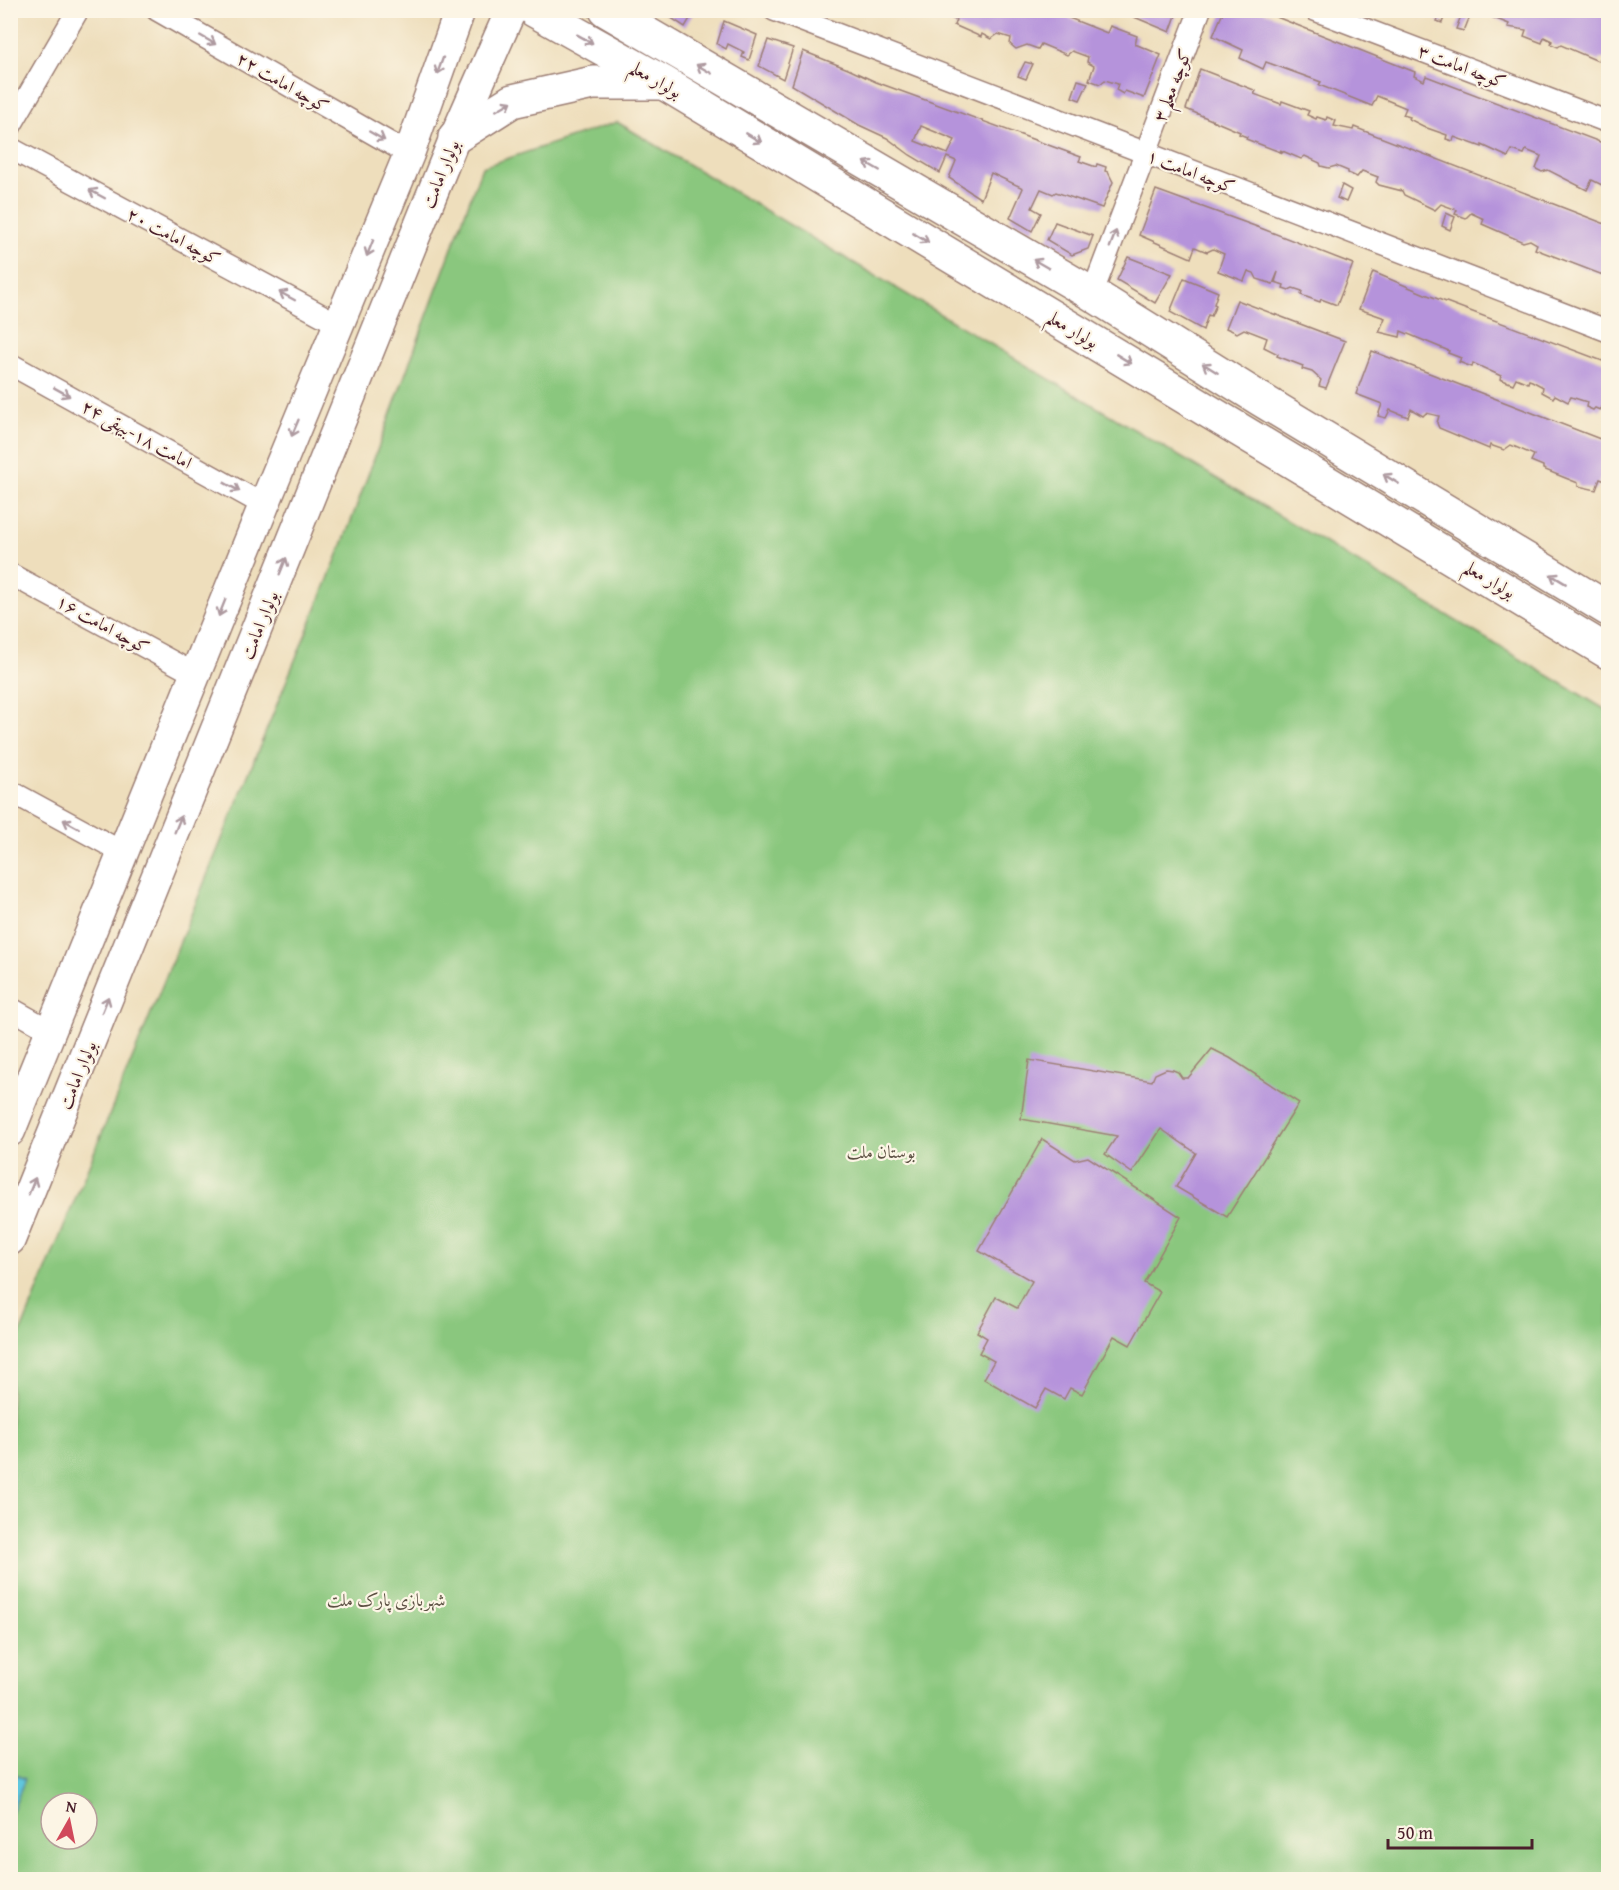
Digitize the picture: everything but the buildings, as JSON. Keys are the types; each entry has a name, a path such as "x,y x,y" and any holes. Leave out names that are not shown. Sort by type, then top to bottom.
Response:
{"main road":[{"name":"بولوار امامت","path":"10,1131 408,154 460,10"},
{"name":"بولوار امامت","path":"10,1240 454,136 511,10"},
{"name":"بولوار معلم","path":"534,10 664,83 1608,652"},
{"name":"بولوار معلم","path":"606,10 1092,294 1270,406 1608,609"},
{"path":"637,10 660,43"},
{"path":"454,136 512,101 593,83 664,83"},
{"path":"1072,328 1092,294"}],"street":[{"path":"10,127 78,10"},
{"name":"کوچه امامت ۲۲","path":"157,10 408,154"},
{"name":"کوچه امامت ۱","path":"774,10 1608,331"},
{"name":"کوچه معلم ۳","path":"1092,294 1200,10"},
{"name":"کوچه امامت ۳","path":"1315,10 1608,122"},
{"name":"کوچه امامت ۲۰","path":"10,148 338,324"},
{"name":"امامت ۱۸-بیهقی ۲۴","path":"10,364 264,504"},
{"name":"کوچه امامت ۱۶","path":"10,574 195,675"},
{"path":"10,791 122,852"},
{"path":"10,1008 51,1031"}],"green space":[{"name":"بوستان ملت","path":"617,122 1608,711 1608,1879 11,1880 11,1356 344,540 482,167"}],"water":[{"path":"11,1773 25,1779 11,1815"}],"park label":[{"name":"شهربازی پارک ملت","path":"386,1599"}]}
